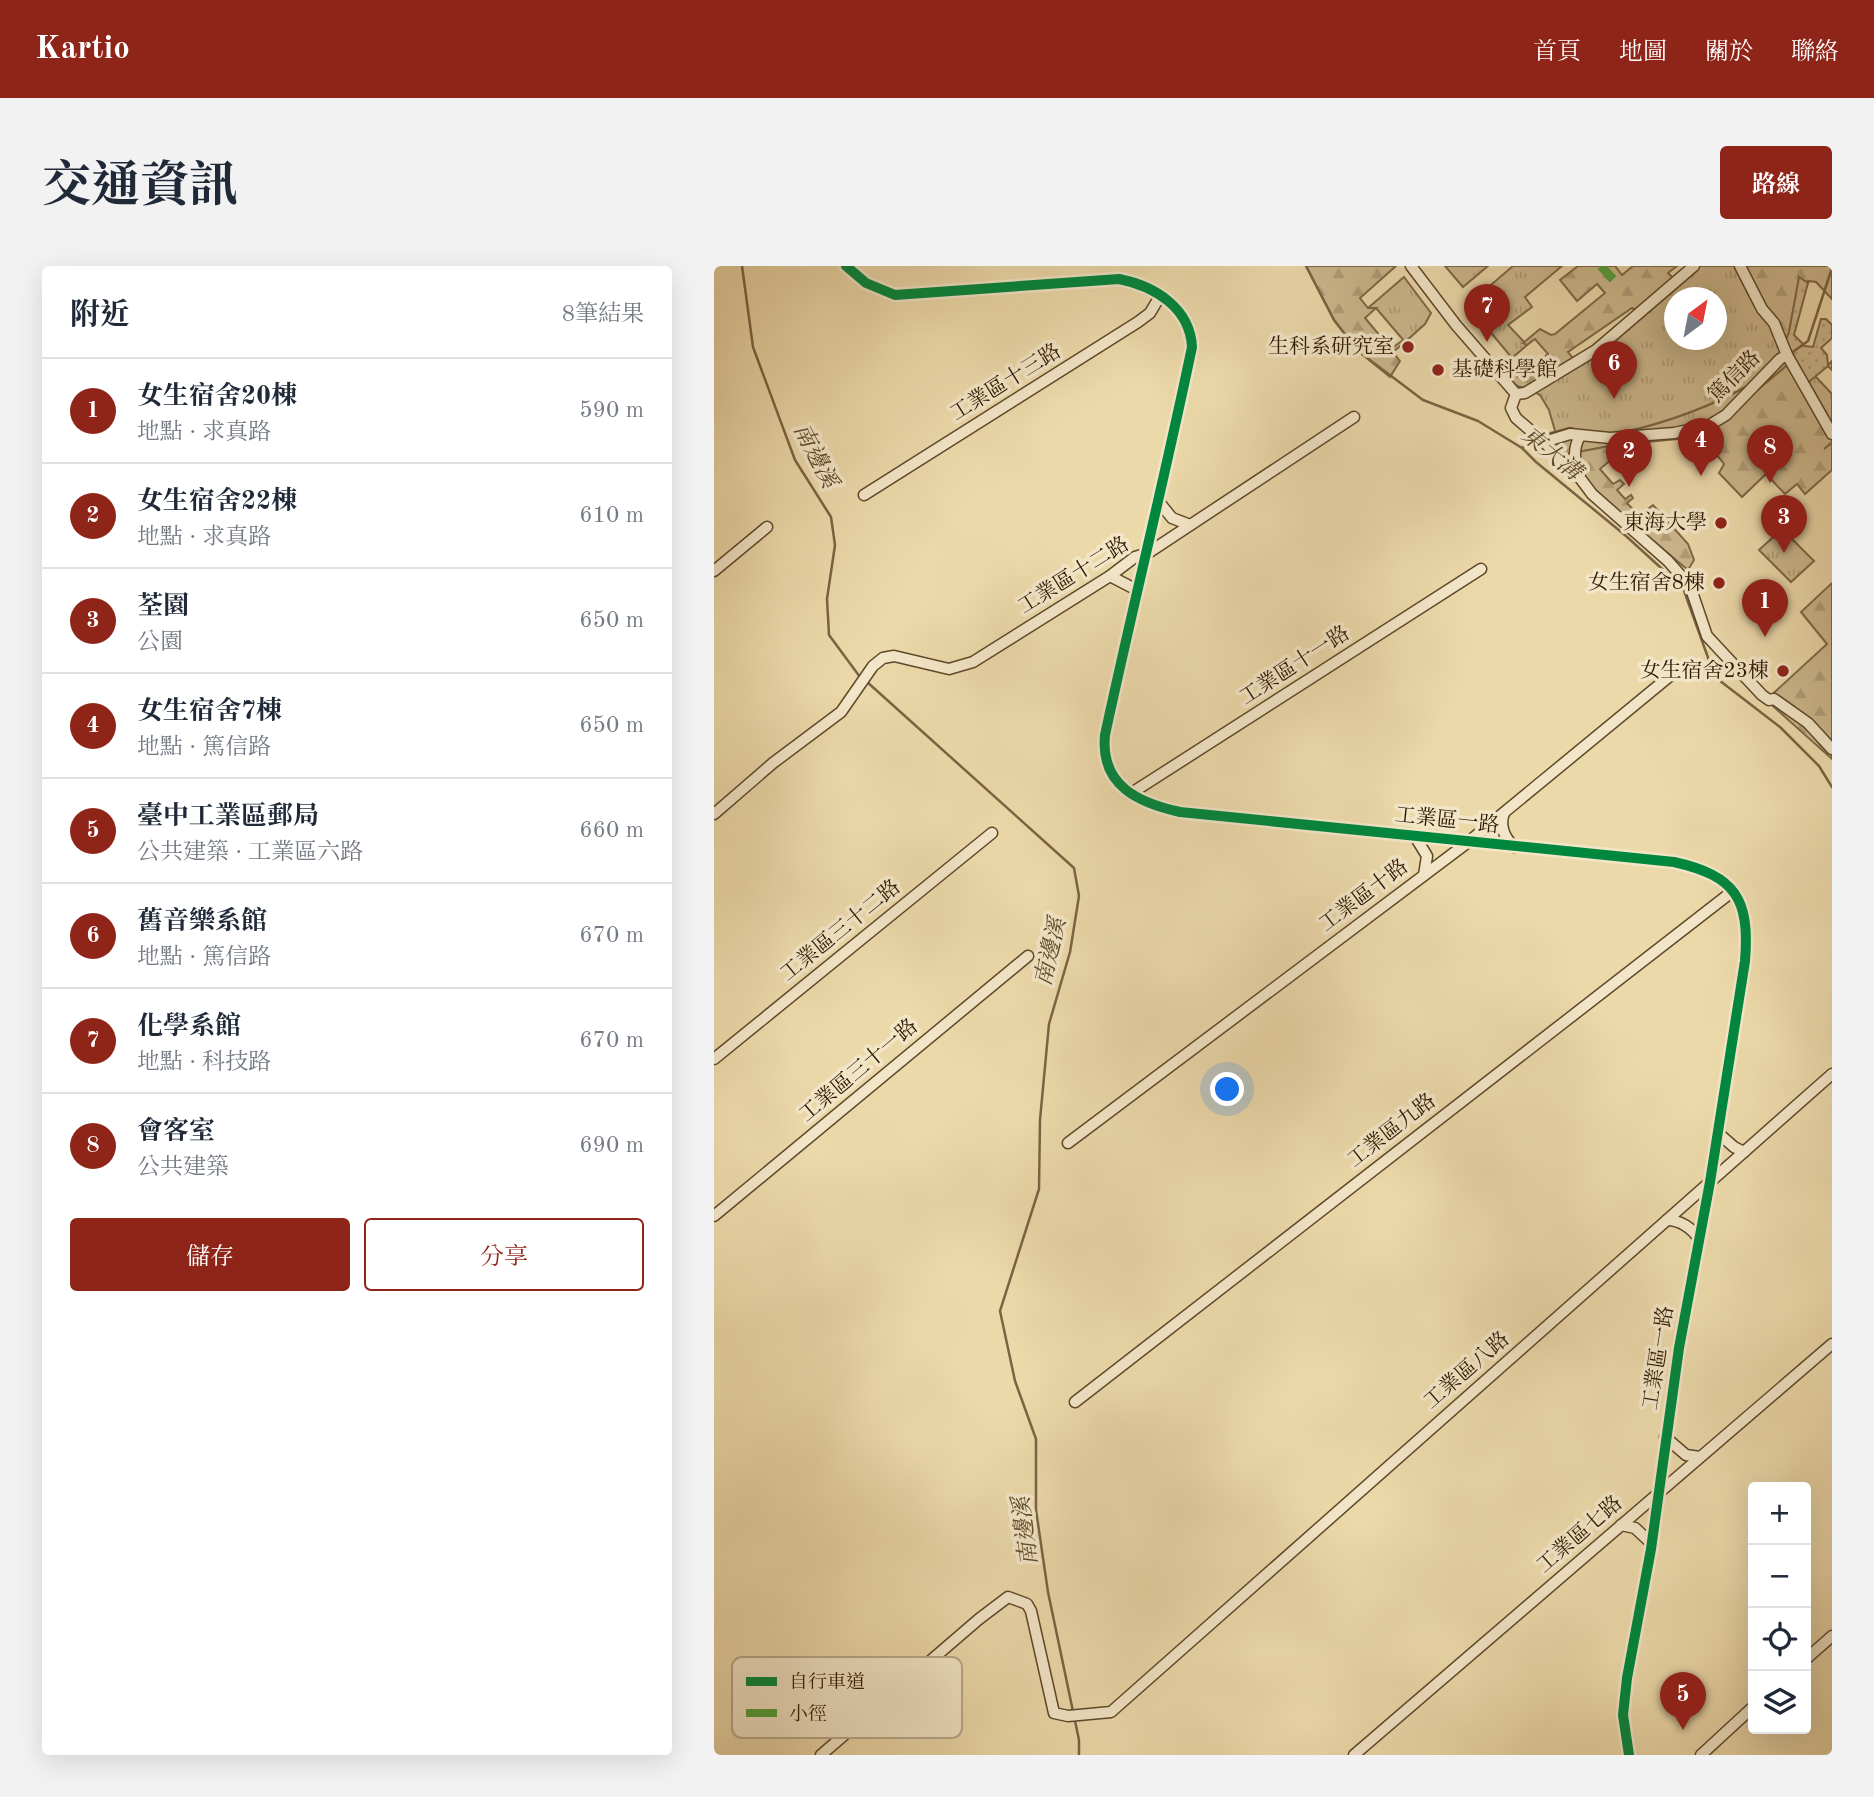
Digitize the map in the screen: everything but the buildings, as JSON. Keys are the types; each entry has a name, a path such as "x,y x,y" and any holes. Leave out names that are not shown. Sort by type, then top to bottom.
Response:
{"street":[{"path":"846,266 866,283 895,295 1119,279 1137,283 1160,296 1183,315 1189,327 1192,347 1104,745 1112,771 1130,794"},
{"path":"1411,266 1456,325 1516,394"},
{"path":"1516,394 1525,393 1596,349 1694,266"},
{"name":"篤信路","path":"1740,266 1762,309 1774,323 1783,360 1832,434"},
{"name":"工業區十三路","path":"864,495 1138,322 1150,313 1160,296"},
{"name":"篤信路","path":"1540,439 1570,434 1610,438 1674,433 1708,426 1726,415 1783,360"},
{"path":"1516,394 1511,408 1513,413 1580,478 1592,495 1668,561 1689,586 1707,636 1762,695 1769,700 1774,699 1795,713 1832,749"},
{"name":"工業區十二路","path":"714,814 841,712 873,666 883,658 894,656 940,668 962,667 1110,576 1135,557 1148,553 1354,417"},
{"path":"1580,436 1574,455 1580,478"},
{"path":"1159,502 1172,517 1190,524"},
{"path":"714,571 768,527"},
{"name":"工業區十一路","path":"1130,794 1481,569"},
{"path":"1110,576 1137,590"},
{"name":"工業區十路","path":"1068,1143 1466,843 1676,671"},
{"name":"工業區一路","path":"1130,794 1145,803 1180,812 1416,838 1674,862 1704,869 1719,877 1733,891 1746,917 1748,931 1718,1133 1665,1437 1651,1543 1627,1678 1623,1715 1629,1755"},
{"path":"1504,813 1504,835 1514,847"},
{"name":"工業區三十二路","path":"714,1059 992,832"},
{"path":"1416,838 1427,856 1424,875"},
{"name":"工業區九路","path":"1075,1402 1733,891"},
{"name":"工業區三十一路","path":"714,1216 1028,956"},
{"name":"工業區八路","path":"935,1657 1008,1597 1019,1600 1027,1604 1031,1611 1054,1713 1068,1716 1111,1712 1832,1074"},
{"path":"1718,1133 1726,1142 1744,1152"},
{"path":"1667,1220 1684,1224 1699,1239"},
{"name":"工業區七路","path":"1354,1755 1832,1344"},
{"path":"1665,1437 1686,1455 1700,1457"},
{"path":"1621,1525 1635,1528 1651,1543"},
{"path":"1811,1655 1832,1636"},
{"path":"1700,1755 1748,1712"},
{"name":"工業區八路","path":"821,1755 841,1738"}],"green space":[{"path":"1306,266 1396,266 1360,298 1368,308 1376,308 1365,318 1391,349 1403,340 1405,342 1393,352 1400,361 1390,377 1358,351 1334,320"},
{"path":"1445,266 1488,266 1463,287"},
{"path":"1513,266 1562,266 1525,297 1532,307 1508,325 1527,345 1512,358 1472,310 1480,302 1471,302"},
{"path":"1578,266 1615,266 1622,275 1633,266 1677,266 1668,273 1674,279 1636,310 1632,308 1568,352 1575,361 1529,389 1517,386 1497,368 1505,361 1519,378 1548,354 1535,339 1527,345 1523,343 1540,329 1551,335 1555,334 1605,293 1597,284 1577,301 1560,280"},
{"path":"1694,266 1740,266 1791,362 1748,398 1678,439 1615,445 1562,455 1549,410 1540,395 1529,389 1589,352 1664,291 1664,350 1727,350 1727,287 1668,287"},
{"path":"1740,266 1832,266 1832,299 1816,282 1808,283 1800,278 1783,348"},
{"path":"1404,277 1431,313 1425,324 1405,342 1376,308 1368,308"},
{"path":"1799,277 1808,283 1794,335 1805,346 1813,347 1821,319 1826,319 1832,325 1832,338 1821,348 1827,355 1828,365 1832,361 1832,370 1828,366 1804,386 1783,348 1789,332"},
{"path":"1791,362 1832,430 1832,442 1824,449 1832,443 1832,470 1805,494 1797,484 1785,494 1766,474 1742,497 1719,473 1724,464 1716,454 1698,461 1678,439 1748,398"},
{"path":"1815,376 1832,394 1832,434 1804,386"},
{"path":"1615,445 1613,458 1600,469 1613,484 1620,480 1624,484 1617,490 1625,499 1631,495 1633,498 1627,503 1639,516 1653,505 1688,544 1694,560 1688,570 1590,488 1562,455"},
{"path":"1782,529 1814,561 1791,582 1759,550"},
{"path":"1832,583 1832,759 1766,700 1827,644 1801,612"}],"waterway":[{"name":"南邊溪","path":"742,266 753,347 795,460 831,517 835,545 827,599 829,635 860,677"},
{"name":"東大溝","path":"1306,266 1334,320 1358,351 1423,400 1478,421 1522,448 1683,588 1715,677 1780,727 1819,766 1832,787"},
{"path":"1790,354 1808,341 1832,268"},
{"path":"1625,432 1688,413 1749,385"},
{"path":"1540,436 1570,428 1581,431"},
{"path":"1523,447 1535,440"},
{"name":"南邊溪","path":"866,681 1074,868 1079,896 1070,952 1049,1024 1040,1120 1039,1189 1000,1311 1015,1381 1036,1439 1036,1510 1048,1592 1079,1740 1079,1755"}],"marked path":[{"path":"1601,266 1619,286"}],"cycle path":[{"path":"846,266 866,283 895,295 1119,279 1157,293 1178,310 1185,321 1192,347 1105,735 1105,753 1109,767 1125,789 1150,803 1180,812 1674,862 1712,875 1725,883 1735,894 1745,921 1745,961 1710,1182 1679,1348 1651,1549 1627,1678 1623,1715 1629,1755"}],"place":[{"name":"化學系館","path":"1487,342"},
{"name":"生科系研究室","path":"1408,347"},
{"name":"基礎科學館","path":"1438,370"},
{"name":"舊音樂系館","path":"1614,399"},
{"name":"女生宿舍7棟","path":"1701,476"},
{"name":"會客室","path":"1770,483"},
{"name":"女生宿舍22棟","path":"1629,487"},
{"name":"東海大學","path":"1721,523"},
{"name":"荃園","path":"1784,553"},
{"name":"女生宿舍8棟","path":"1719,583"},
{"name":"女生宿舍20棟","path":"1765,637"},
{"name":"女生宿舍23棟","path":"1783,671"},
{"name":"臺中工業區郵局","path":"1683,1730"}]}
